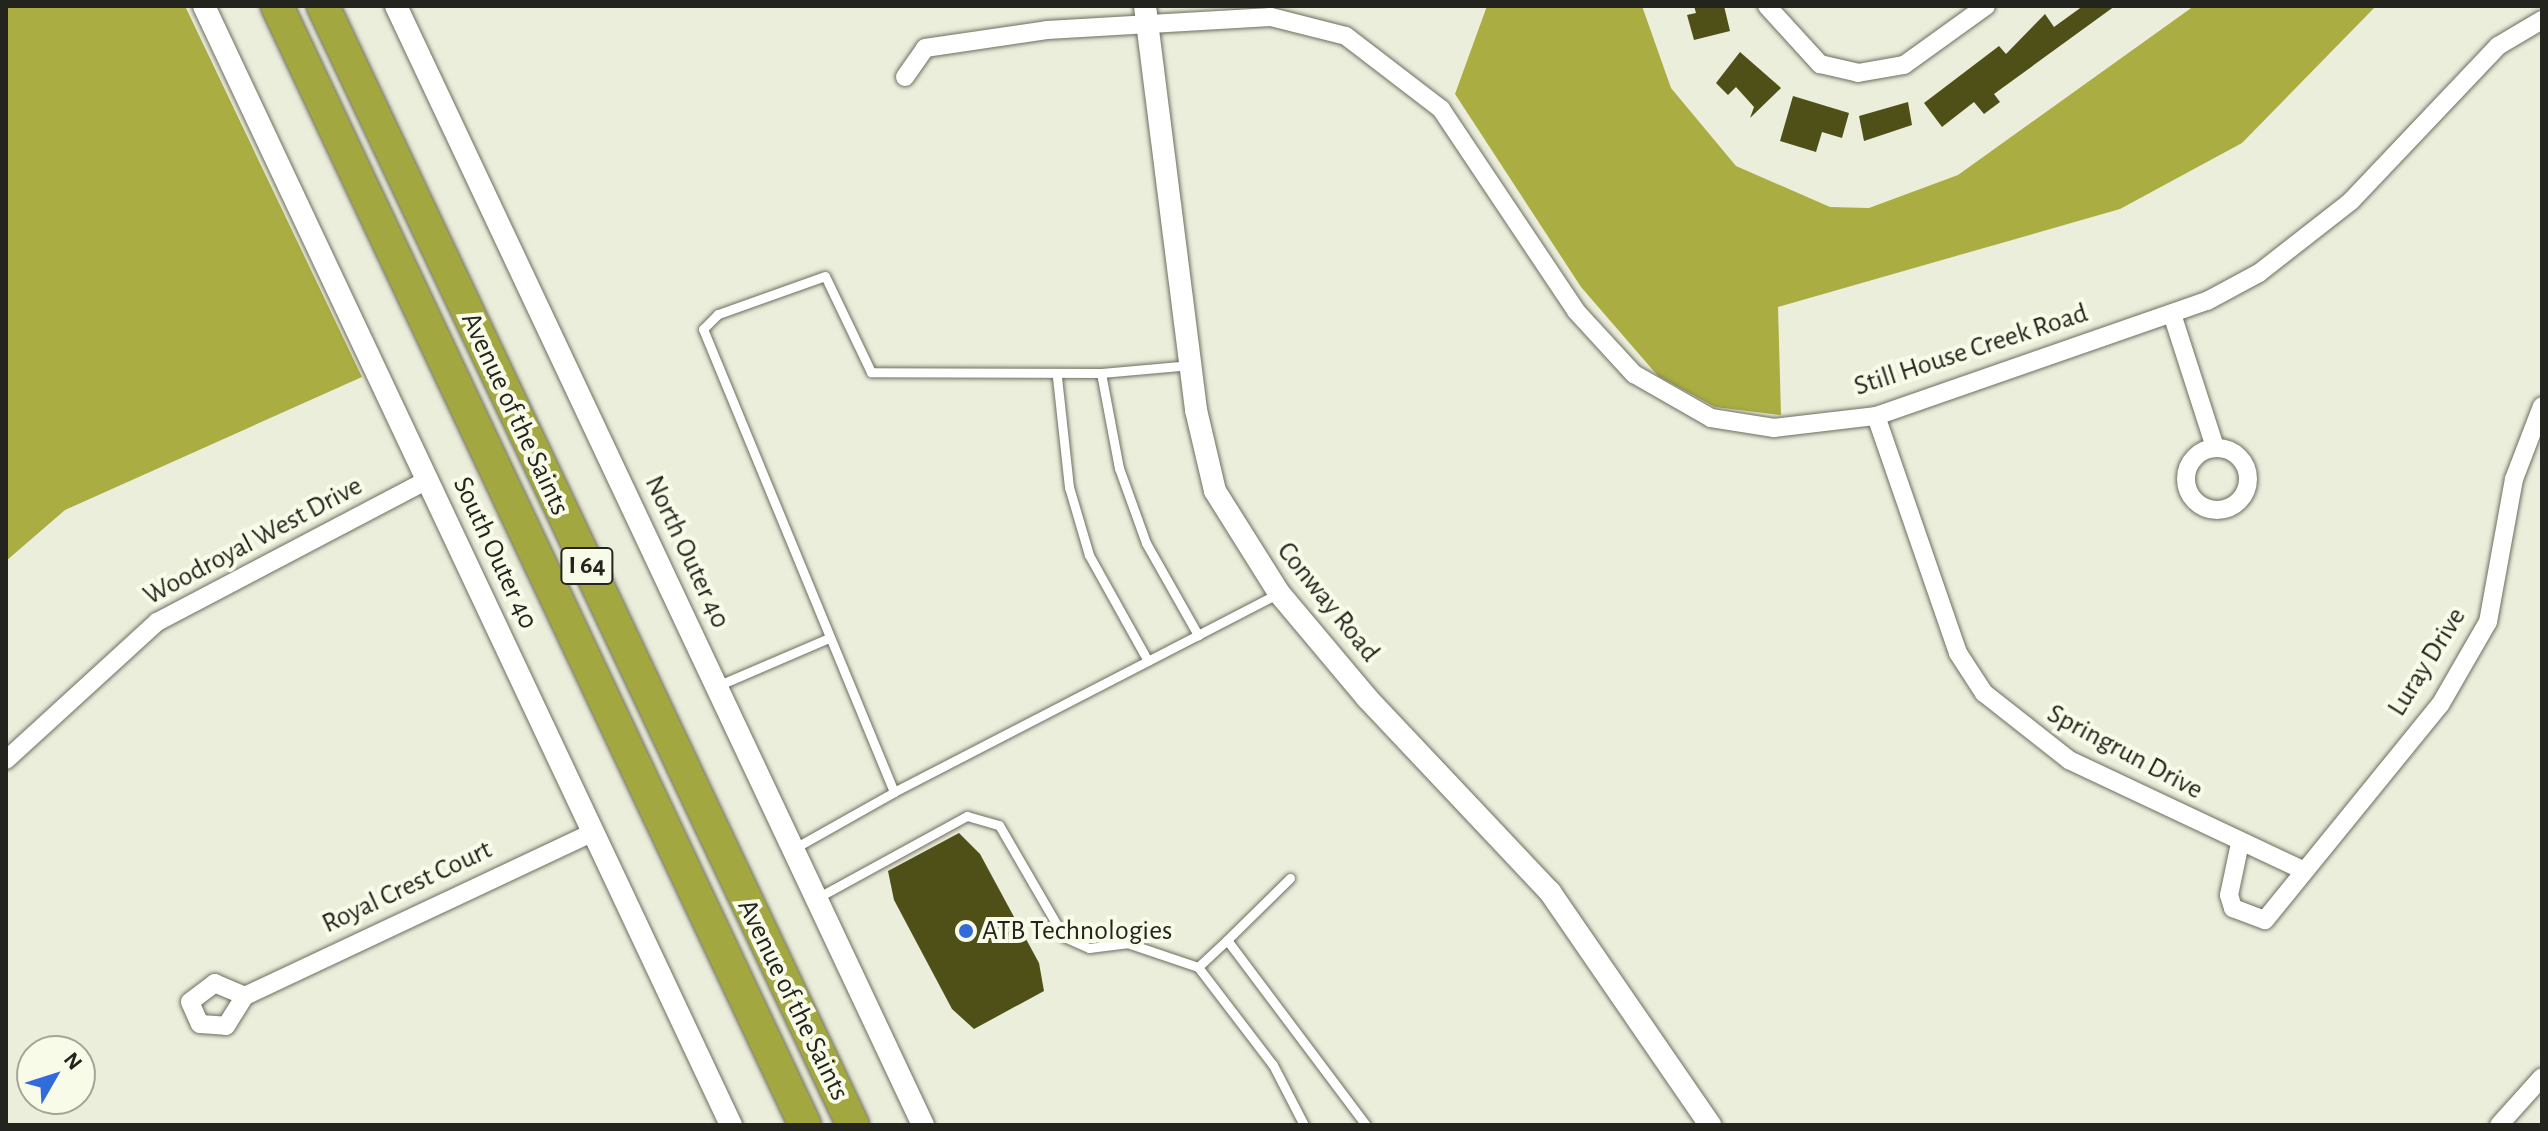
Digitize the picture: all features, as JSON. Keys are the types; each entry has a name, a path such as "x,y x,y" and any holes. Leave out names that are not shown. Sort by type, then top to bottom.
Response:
{"highway":[{"name":"Avenue of the Saints","path":"277,6 805,1125"},
{"name":"Avenue of the Saints","path":"323,6 853,1125"}],"street":[{"name":"South Outer 40","path":"204,6 731,1125"},
{"name":"North Outer 40","path":"396,6 923,1125"},
{"path":"1767,6 1787,34 1820,64 1882,71 1912,61 1986,6"},
{"name":"Still House Creek Road","path":"905,77 925,48 964,38 1146,16 1271,17 1346,36 1441,109 1576,311 1634,374 1711,418 1759,427 1876,416 2172,314 2246,280 2292,249 2351,201 2498,46 2542,20"},
{"name":"Conway Road","path":"1146,16 1191,365 1215,491 1279,593 1367,698 1550,892 1710,1125"},
{"path":"2172,314 2215,447"},
{"name":"Luray Drive","path":"2240,843 2229,895 2233,908 2256,923 2279,909 2303,870 2440,705 2488,622 2516,468 2542,406"},
{"name":"Springrun Drive","path":"1876,416 1958,653 1984,693 2069,760 2303,870"},
{"name":"Woodroyal West Drive","path":"6,760 157,622 428,480"},
{"name":"Royal Crest Court","path":"245,996 593,832"},
{"path":"2499,1125 2542,1077"}],"lane":[{"path":"894,792 703,329 718,314 825,276 871,372 894,377 968,367 1057,377 1191,365"},
{"path":"1101,373 1119,468 1146,543 1198,635"},
{"path":"1057,377 1069,487 1089,555 1148,661"},
{"path":"793,849 894,792 1279,593"},
{"path":"717,686 829,638"},
{"path":"817,898 967,816 999,825 1064,937 1089,948 1127,943 1198,967 1273,1065 1304,1125"},
{"path":"1198,967 1290,878"},
{"path":"1227,940 1366,1125"}],"shaded area":[{"path":"6,6 185,6 362,377 65,510 6,561"},
{"path":"1487,6 1642,6 1671,88 1736,166 1830,207 1869,208 1958,175 2194,6 2376,6 2242,143 2120,209 1778,307 1781,415 1715,407 1658,376 1581,287 1455,94"}],"building":[{"path":"1694,6 1724,6 1730,31 1694,40 1687,15 1696,13"},
{"path":"2083,6 2115,6 1994,94 2000,102 1984,114 1974,102 1942,127 1924,103 1999,46 2006,54 2045,14 2054,27"},
{"path":"1740,52 1781,88 1750,118 1754,107 1736,87 1728,95 1716,83"},
{"path":"1793,96 1849,113 1842,138 1822,132 1816,152 1780,141"},
{"path":"1908,102 1912,125 1864,141 1859,116"},
{"path":"959,833 980,854 1039,963 1044,991 974,1029 952,1009 894,900 888,871"}],"place":[{"name":"ATB Technologies","path":"966,931"}]}
